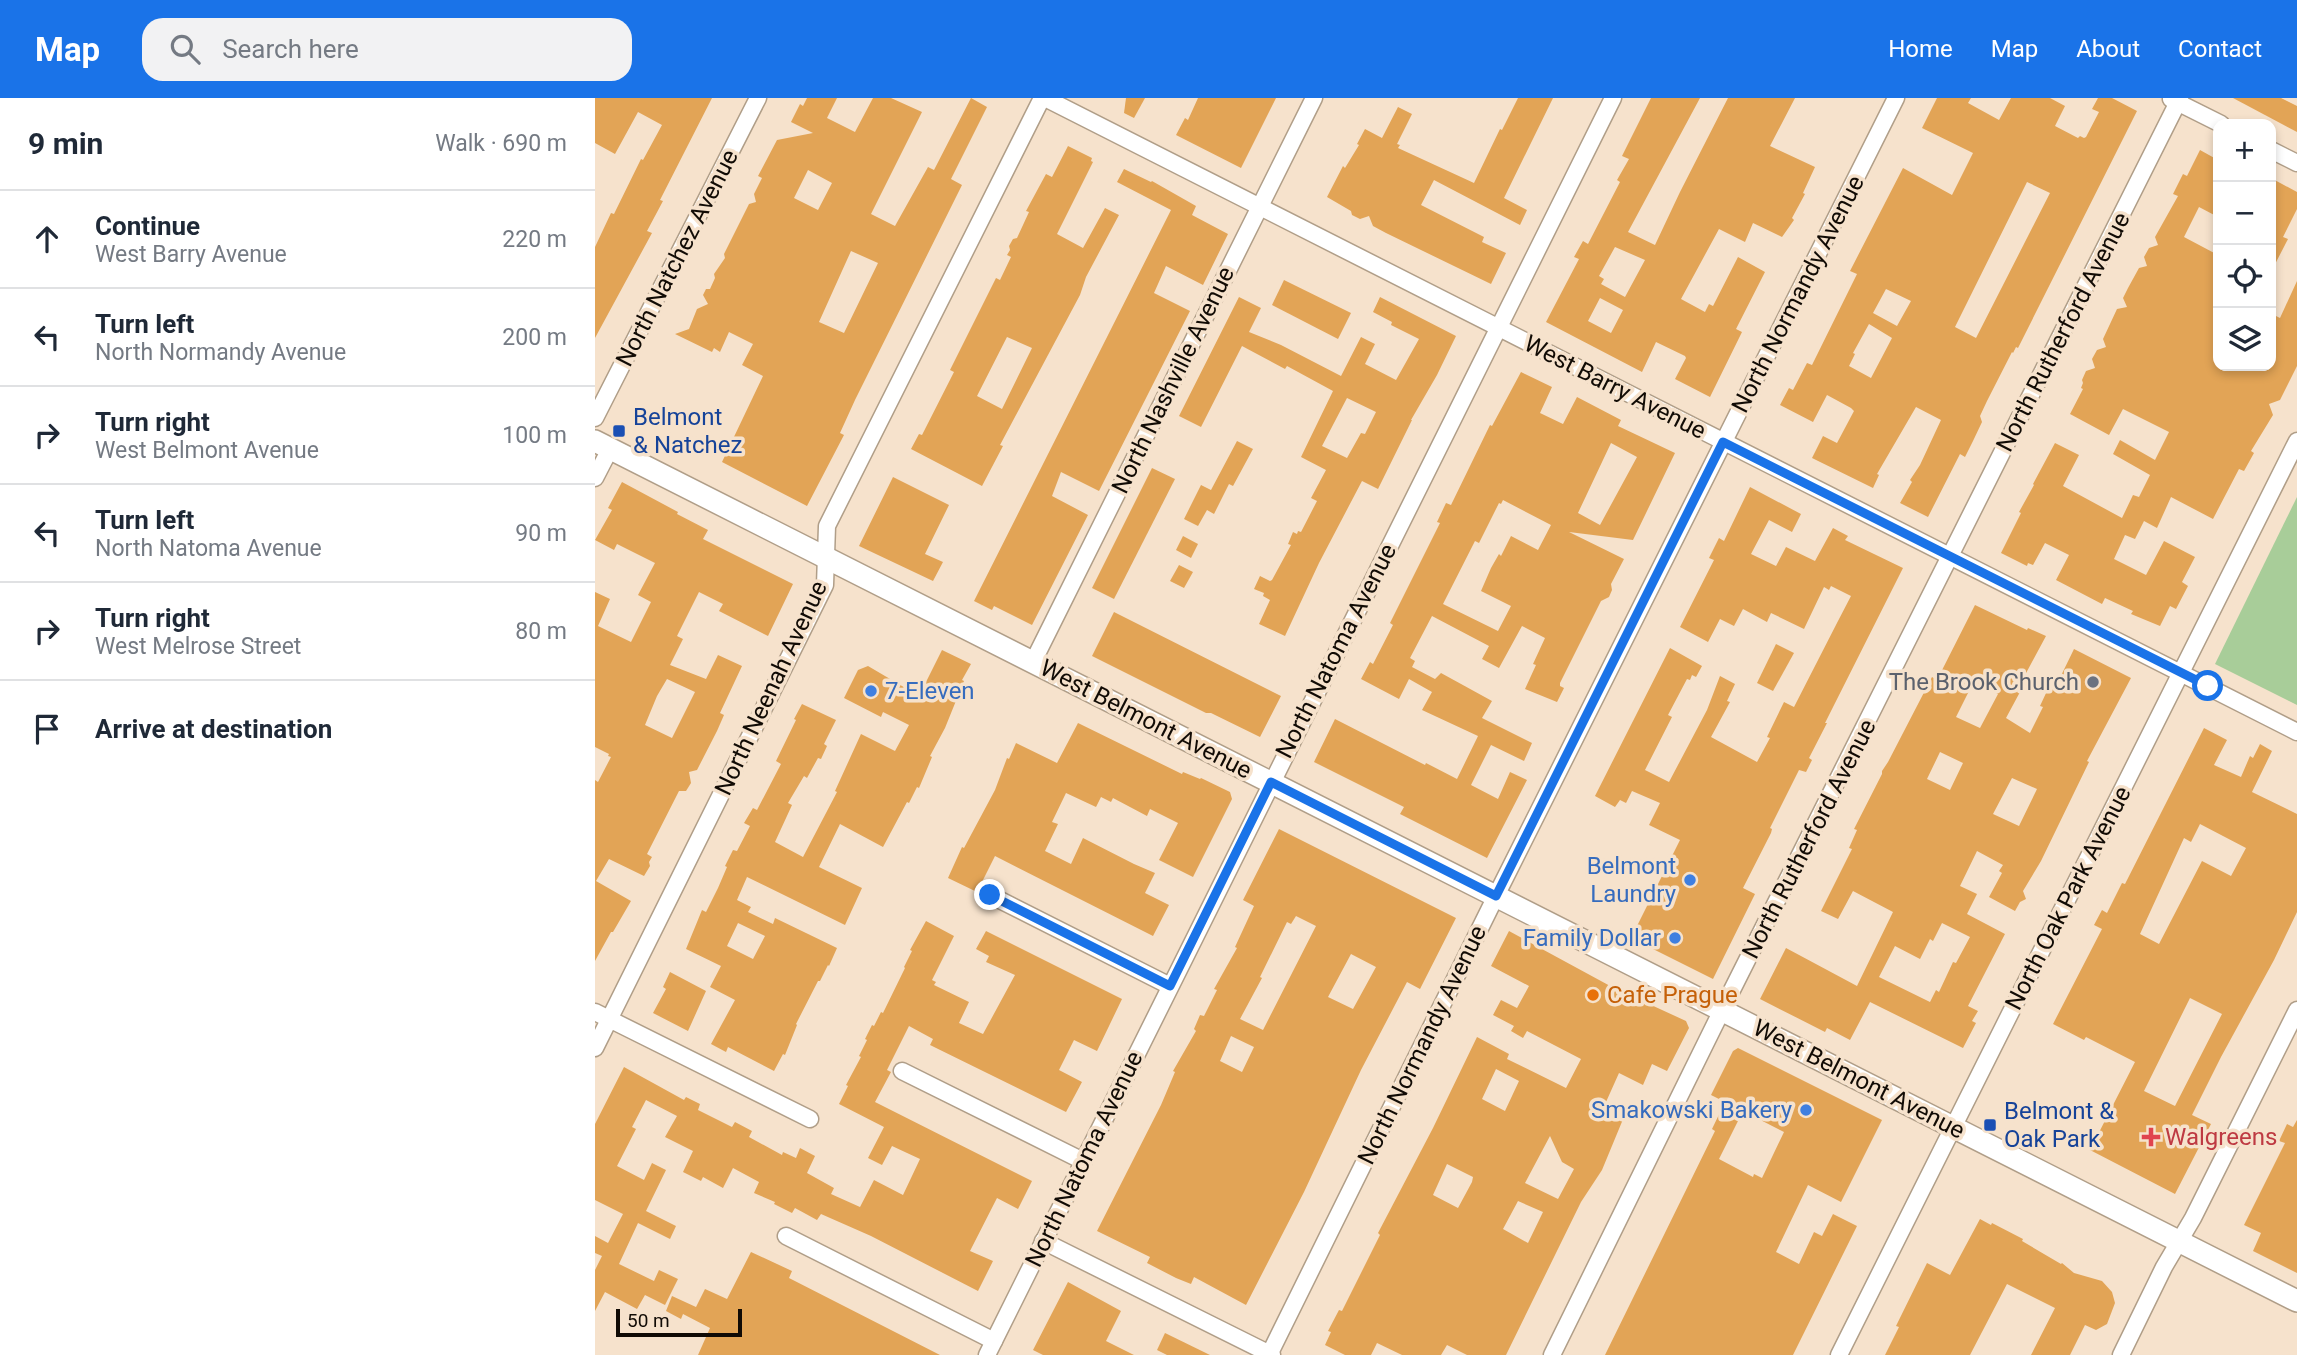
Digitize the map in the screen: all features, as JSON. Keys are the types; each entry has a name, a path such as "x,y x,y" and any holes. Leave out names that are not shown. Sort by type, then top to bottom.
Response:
{"main road":[{"name":"West Belmont Avenue","path":"602,445 2297,1301"}],"street":[{"name":"North Natchez Avenue","path":"595,418 758,98"},
{"name":"West Barry Avenue","path":"1044,98 2297,732"},
{"name":"North Neenah Avenue","path":"595,1048 602,1015 825,585 827,526 1044,98"},
{"name":"North Nashville Avenue","path":"1033,662 1314,98"},
{"name":"North Natoma Avenue","path":"990,1348 1613,98"},
{"name":"North Normandy Avenue","path":"1270,1355 1496,896 1896,98"},
{"path":"2176,100 2213,120"},
{"name":"North Rutherford Avenue","path":"1552,1355 2176,100"},
{"path":"2276,152 2297,163"},
{"name":"North Oak Park Avenue","path":"1839,1355 2297,441"},
{"path":"595,478 602,445"},
{"path":"990,895 1170,986"},
{"path":"2121,1355 2297,1010"},
{"path":"602,1015 810,1119"},
{"path":"902,1071 1083,1161"},
{"path":"786,1236 990,1348"},
{"path":"1043,1241 1270,1355"}],"green space":[{"path":"2297,497 2297,705 2215,664"}],"building":[{"path":"595,98 712,98 660,200 663,201 647,231 652,233 595,338 595,247 611,213 614,214 641,159 643,160 662,125 638,112 615,154 595,143"},
{"path":"807,98 837,98 827,118 855,132 873,98 891,98 922,112 871,214 895,226 928,167 934,170 971,98 987,107 951,179 962,185 855,400 840,433 844,435 807,506 722,462 763,376 742,365 753,344 729,332 720,352 714,348 712,352 675,334 689,329 697,309 708,304 703,295 706,289 710,289 714,274 725,258 724,254 749,204 756,202 754,194 762,178 758,176 777,140 813,133 791,122 800,104 803,106","holes":["808,170 832,183 818,210 794,198","851,251 878,263 844,333 819,322"]},
{"path":"1126,98 1145,98 1134,118 1124,113"},
{"path":"1198,98 1276,98 1241,168 1176,135 1185,118 1188,120"},
{"path":"1518,98 1553,98 1504,198 1527,210 1520,225 1434,180 1421,205 1484,237 1482,242 1506,253 1491,284 1373,226 1369,216 1360,219 1352,215 1351,211 1327,197 1343,166 1345,168 1359,145 1357,144 1365,129 1382,138 1398,107 1412,114 1397,144 1400,145 1398,148 1474,183"},
{"path":"1651,98 1700,98 1628,232 1655,245 1728,98 1795,98 1770,146 1815,167 1792,218 1794,220 1782,237 1753,223 1745,242 1719,229 1681,299 1705,312 1709,304 1713,306 1738,257 1765,272 1736,329 1742,332 1710,397 1675,379 1685,356 1656,342 1642,372 1546,322 1579,259 1574,257 1583,241 1588,244 1620,182 1617,180 1629,159 1622,156","holes":["1615,247 1645,260 1625,297 1601,284 1604,279 1599,276","1600,298 1623,310 1611,333 1588,321"]},
{"path":"1937,98 1971,98 1968,103 1999,120 2011,98 2050,98 2065,106 2055,126 2078,138 2086,137 2099,112 2092,109 2098,98 2112,98 2137,111 2018,348 2012,352 1987,401 1980,416 1982,422 1965,457 1960,454 1928,517 1900,503 1941,420 1916,407 1877,474 1879,475 1873,488 1812,458 1823,436 1837,443 1854,411 1851,408 1827,395 1813,422 1780,405 1789,388 1793,390 1807,363 1812,365 1857,274 1850,271 1903,168 1952,195 1973,153 1922,128","holes":["2027,182 2050,193 1976,338 1955,327","1886,289 1911,301 1897,326 1873,313","1869,324 1892,338 1871,378 1849,366 1855,354 1853,353"]},
{"path":"2233,98 2281,98 2297,106 2297,132"},
{"path":"1068,146 1092,158 1093,162 1057,234 1083,248 1105,208 1119,215 1086,277 1080,295 1000,445 1003,446 982,486 911,449 919,434 922,435 954,372 950,370 996,278 1000,280 1011,257 1007,255 1009,246 1013,239 1017,238 1029,212 1026,211 1046,174 1052,177","holes":["1007,337 1032,348 1002,409 977,396"]},
{"path":"2200,150 2213,157 2213,214 2199,207 2184,237 2213,252 2213,371 2276,371 2276,316 2280,318 2297,281 2297,366 2280,400 2269,404 2273,415 2251,451 2254,453 2244,471 2239,469 2213,519 2171,497 2157,528 2144,521 2135,539 2125,535 2114,559 2146,575 2164,541 2195,557 2182,582 2188,586 2176,609 2170,606 2160,626 2131,614 2133,611 2105,598 2102,604 2056,580 2069,555 2045,543 2033,565 2028,563 2027,566 2001,553 2055,443 2079,455 2063,486 2122,518 2133,495 2139,497 2150,475 2113,454 2120,440 2155,460 2169,432 2123,409 2109,435 2070,414 2083,389 2082,380 2086,371 2095,368 2092,359 2097,350 2106,347 2103,339 2117,309 2127,307 2123,298 2139,268 2147,266 2144,257 2149,248 2158,245 2155,237 2178,196 2173,194 2183,174 2187,176"},
{"path":"1124,169 1152,181 1196,206 1192,215 1228,234 1203,285 1166,266 1154,293 1190,311 1099,491 1061,472 1052,496 1088,515 1032,625 994,606 992,610 974,601 1171,210 1117,182"},
{"path":"2276,181 2297,192 2297,209 2283,237 2288,239 2276,262"},
{"path":"1284,280 1351,313 1338,339 1272,305"},
{"path":"1239,297 1261,308 1249,332 1341,376 1361,337 1375,344 1365,364 1396,380 1419,339 1373,312 1380,297 1456,336 1378,489 1362,481 1285,636 1259,624 1270,600 1263,596 1264,593 1254,589 1260,576 1272,580 1291,545 1288,544 1293,532 1301,532 1317,501 1311,498 1326,470 1301,457 1333,391 1242,346 1201,427 1179,416","holes":["1347,398 1376,412 1365,434 1361,433 1347,458 1322,446"]},
{"path":"1521,372 1552,387 1540,413 1563,424 1577,397 1621,420 1618,426 1675,453 1633,540 1569,532 1624,559 1611,584 1609,597 1601,601 1560,683 1564,688 1557,702 1525,689 1545,638 1522,626 1499,668 1482,659 1489,646 1432,616 1410,658 1415,661 1412,667 1435,679 1441,673 1492,701 1482,718 1532,743 1524,761 1491,745 1471,785 1498,799 1510,772 1527,780 1487,858 1400,814 1404,807 1314,762 1335,719 1457,779 1478,736 1422,710 1432,692 1409,679 1399,699 1361,679 1370,662 1373,664 1393,625 1390,623 1440,523 1437,522 1446,503 1451,505 1490,425 1492,426","holes":["1611,443 1637,457 1600,525 1578,513","1503,500 1551,525 1538,550 1511,536 1501,556 1499,554 1491,568 1481,591 1511,606 1498,631 1443,604 1475,541 1479,543"]},
{"path":"1237,441 1253,449 1233,486 1229,484 1214,514 1207,510 1198,526 1184,519 1201,485 1211,490"},
{"path":"1152,468 1175,479 1114,599 1092,588"},
{"path":"893,477 949,505 925,554 943,562 933,581 859,546"},
{"path":"622,482 708,530 703,539 793,584 768,636 719,611 723,604 699,592 677,636 683,639 670,665 706,679 718,655 742,666 720,713 724,715 717,731 697,770 689,772 691,783 686,791 679,791 647,854 652,857 644,876 609,859 596,881 631,901 595,961 595,780 598,782 611,757 595,747 595,592 610,599 598,626 631,642 651,602 638,595 655,563 617,544 614,550 595,540 612,510 608,508","holes":["667,679 695,692 672,738 645,725"]},
{"path":"1750,487 1801,514 1792,532 1769,520 1751,554 1776,566 1786,547 1815,561 1833,528 1848,536 1845,540 1903,568 1825,723 1809,758 1812,760 1806,772 1799,770 1770,828 1771,833 1743,888 1755,894 1713,979 1631,938 1680,840 1649,825 1660,803 1632,791 1626,803 1620,800 1615,807 1595,796 1670,648 1702,666 1696,677 1692,675 1690,680 1687,679 1668,715 1672,717 1645,770 1669,782 1707,710 1720,676 1735,684 1727,701 1730,702 1711,737 1757,762 1784,702 1794,707 1851,596 1831,586 1829,590 1824,587 1804,629 1771,613 1767,622 1743,609 1734,626 1720,619 1708,642 1680,627 1714,560 1709,558 1719,538 1724,541"},
{"path":"1183,536 1198,544 1191,558 1176,550"},
{"path":"1179,565 1193,572 1184,588 1170,581"},
{"path":"1975,605 2027,630 2028,628 2046,636 2017,690 2020,692 2006,718 2030,733 2043,707 2040,706 2047,691 2049,692 2053,684 2056,686 2074,649 2131,678 2087,761 2089,762 2041,861 2023,891 2026,899 2020,902 2015,911 1989,897 2002,873 1999,871 2003,865 1977,851 1960,886 1977,894 1967,914 2005,934 1968,1006 1978,1011 1972,1021 1976,1023 1963,1048 1870,1002 1850,1040 1827,1028 1825,1032 1760,999 1786,948 1857,986 1893,912 1853,891 1838,919 1821,911 1852,849 1849,848 1857,830 1854,829 1882,771 1932,677 1937,680","holes":["1974,681 1998,694 1980,728 1956,717","1940,752 1963,763 1950,790 1927,779","2012,778 2037,789 2019,826 1993,814","1942,923 1970,937 1956,963 1953,962 1939,992 1936,990 1930,1002 1879,977 1895,946 1920,959 1930,939 1933,941"]},
{"path":"1114,612 1281,696 1260,737 1092,656"},
{"path":"1776,644 1794,653 1773,691 1757,683"},
{"path":"942,650 971,664 962,680 964,681 945,728 930,756 932,757 919,788 917,787 909,803 907,802 883,847 840,824 819,867 862,888 845,925 747,877 737,900 751,907 748,912 773,924 775,918 837,948 796,1024 785,1055 783,1054 774,1071 728,1047 726,1052 711,1044 735,1000 710,987 721,966 686,949 702,910 706,912 718,888 733,850 737,851 750,826 744,823 753,808 757,810 781,764 776,761 802,704 836,720 824,744 827,746 821,759 818,758 807,778 804,776 788,803 792,805 775,842 803,857 837,792 835,791 861,734 895,751 909,725 883,712 881,717 844,698 858,670 868,666 919,696","holes":["738,923 765,936 753,959 727,946"]},
{"path":"1078,723 1182,774 1183,772 1201,778 1230,792 1232,799 1193,877 1159,860 1178,823 1150,809 1147,816 1113,798 1111,802 1101,797 1096,807 1066,793 1052,822 1058,824 1045,851 1071,864 1083,838 1155,873 1145,893 1169,905 1153,936 995,856 977,892 948,878 962,847 964,848 995,790 1016,743 1057,763"},
{"path":"2204,728 2227,740 2214,765 2241,777 2250,756 2253,758 2260,744 2272,751 2252,792 2297,814 2297,912 2192,1115 2211,1124 2175,1194 2090,1150 2135,1062 2053,1024 2102,929 2094,925 2102,910 2107,913 2122,883 2125,884","holes":["2200,824 2246,848 2231,876 2202,861 2159,944 2140,934 2184,838 2191,842","2190,998 2222,1014 2175,1106 2144,1091"]},
{"path":"1279,829 1456,918 1420,989 1407,982 1246,1305 1194,1277 1191,1284 1176,1278 1147,1263 1150,1257 1097,1231 1161,1105 1175,1072 1173,1071 1196,1031 1194,1029 1200,1015 1204,1016 1217,990 1214,989 1237,948 1235,947 1254,906 1243,900","holes":["1296,916 1316,926 1263,1030 1240,1019 1287,922 1291,924","1351,954 1376,967 1353,1009 1328,997","1231,1036 1254,1047 1242,1072 1220,1061"]},
{"path":"926,921 954,936 932,980 936,982 934,985 969,1002 959,1023 983,1034 1015,975 986,962 989,956 976,949 986,931 1122,999 1097,1051 1074,1040 1059,1070 1082,1082 1066,1112 930,1045 933,1039 909,1026 887,1070 891,1072 875,1102 1032,1181 1018,1209 997,1198 970,1251 993,1261 978,1291 871,1236 821,1214 817,1220 795,1208 792,1213 774,1204 775,1202 754,1193 759,1182 733,1168 723,1188 703,1177 701,1181 683,1172 693,1151 665,1137 677,1116 646,1100 632,1127 636,1129 617,1166 644,1180 652,1163 666,1170 646,1211 676,1226 670,1239 638,1223 619,1264 654,1281 659,1270 678,1279 665,1305 645,1295 637,1309 605,1292 595,1311 595,1270 602,1256 595,1253 595,1236 608,1243 623,1214 595,1200 595,1124 624,1067 684,1100 686,1097 700,1104 698,1110 732,1127 735,1122 752,1131 749,1137 782,1155 783,1152 796,1158 800,1148 815,1156 807,1173 834,1188 831,1194 860,1207 874,1180 903,1195 920,1159 892,1146 882,1165 868,1158 884,1127 839,1104 861,1057 859,1056 867,1040 865,1039 881,1012 883,1013 905,968 912,951 910,950"},
{"path":"1509,931 1612,987 1686,1021 1689,1028 1667,1071 1652,1064 1643,1085 1619,1073 1606,1102 1626,1112 1602,1170 1581,1202 1506,1355 1467,1355 1447,1345 1441,1355 1402,1355 1377,1343 1371,1355 1345,1355 1325,1345 1331,1332 1328,1331 1339,1310 1342,1311 1380,1235 1378,1233 1477,1037 1509,1054 1507,1059 1566,1088 1581,1059 1527,1031 1523,1038 1511,1031 1514,1026 1493,1015 1501,1000 1517,1008 1529,986 1491,966","holes":["1496,1069 1519,1081 1505,1111 1482,1099","1550,1136 1562,1162 1574,1169 1558,1199 1525,1183","1447,1164 1473,1177 1458,1208 1433,1195","1518,1201 1543,1212 1528,1243 1503,1229"]},
{"path":"670,972 706,991 688,1031 653,1013 666,989 663,987"},
{"path":"1738,1048 1882,1120 1841,1202 1808,1185 1776,1252 1799,1264 1814,1232 1822,1236 1833,1214 1857,1226 1793,1355 1605,1355 1715,1131 1712,1129 1725,1102 1711,1095 1733,1051","holes":["1743,1111 1784,1132 1762,1178 1754,1174 1753,1177 1719,1159"]},
{"path":"2297,1120 2297,1273 2253,1251 2261,1233 2244,1225 2285,1143 2279,1141 2287,1124 2293,1127"},
{"path":"1980,1219 2023,1239 2022,1241 2062,1263 2074,1273 2102,1281 2112,1292 2115,1303 2107,1324 2096,1330 2085,1325 2070,1355 2031,1355 2055,1308 2007,1284 1970,1355 1885,1355 1927,1263 1950,1275"},
{"path":"751,1252 792,1271 789,1278 940,1355 698,1355 710,1328 683,1314 681,1319 666,1311 672,1296 696,1307 705,1289 727,1299"},
{"path":"1068,1282 1121,1311 1106,1341 1134,1355 1043,1355 1033,1350"},
{"path":"1165,1333 1210,1355 1167,1355 1157,1350"}],"place":[{"name":"Belmont & Natchez","path":"619,431"},
{"name":"The Brook Church","path":"2093,682"},
{"name":"7-Eleven","path":"871,691"},
{"name":"Belmont Laundry","path":"1690,880"},
{"name":"Family Dollar","path":"1675,938"},
{"name":"Cafe Prague","path":"1593,995"},
{"name":"Smakowski Bakery","path":"1806,1110"},
{"name":"Belmont & Oak Park","path":"1990,1125"},
{"name":"Walgreens","path":"2151,1137"}],"route":[{"path":"990,895 1170,986 1271,782 1496,896 1723,442 2208,686"}]}
